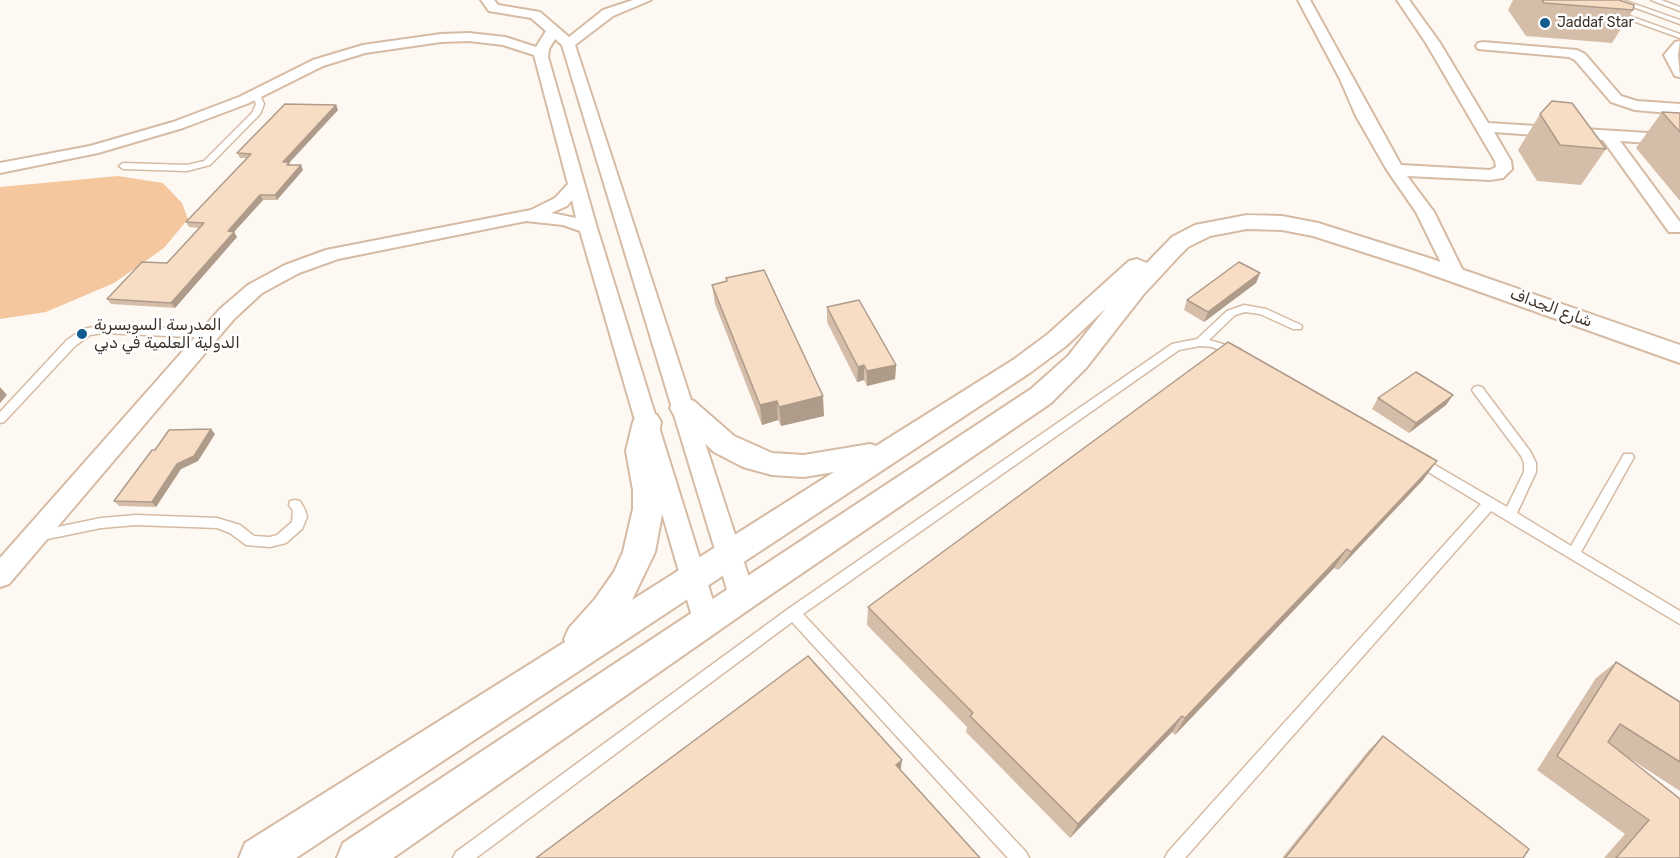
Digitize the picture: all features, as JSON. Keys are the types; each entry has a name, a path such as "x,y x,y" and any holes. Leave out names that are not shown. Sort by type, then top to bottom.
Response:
{"street":[{"path":"487,0 494,8 535,15 560,37 626,224 742,596"},
{"path":"541,53 560,37 578,38 608,13 645,0"},
{"path":"1304,0 1364,117 1395,170 1425,212 1456,275"},
{"path":"1395,170 1490,175 1502,172 1504,165 1433,43 1403,0"},
{"path":"0,154 74,141 160,119 230,93 307,55 352,40 384,33 480,22 497,18 509,10"},
{"path":"0,168 92,150 141,137 205,116 318,63 378,46 441,38 482,38 515,43 541,53"},
{"path":"1680,45 1671,55 1680,73"},
{"path":"1483,46 1572,53 1580,57 1616,99 1635,105 1680,109"},
{"path":"541,53 586,222 706,620"},
{"path":"1482,127 1680,140"},
{"path":"1608,135 1675,228"},
{"path":"0,576 210,334 239,302 255,289 312,261 354,250 535,214 561,202 576,185"},
{"path":"535,214 586,222 626,224"},
{"path":"260,858 1040,353 1171,237 1194,223 1209,218 1244,214 1291,218 1340,231 1421,263"},
{"path":"358,858 706,620 1041,396 1077,362 1134,291 1172,250 1191,236 1231,223 1282,223 1318,230 1421,263"},
{"name":"شارع الجداف","path":"1421,263 1680,354"},
{"path":"684,408 724,444 738,453 772,464 796,466 821,464 887,451"},
{"path":"557,666 607,609 626,580 639,552 648,509 648,490 641,451 647,422"}],"lane":[{"path":"1617,0 1680,22"},
{"path":"1654,0 1680,9"},
{"path":"1602,8 1680,36"},
{"path":"123,166 188,168 207,163 256,114 260,105 256,94"},
{"path":"1200,342 1231,313 1244,308 1262,311 1297,327"},
{"path":"0,419 71,343 87,333 104,329 210,334"},
{"path":"462,858 793,613 1176,347 1200,342 1228,348 1251,360"},
{"path":"1479,390 1530,463 1530,472 1509,516"},
{"path":"1410,456 1680,618"},
{"path":"1573,554 1628,457"},
{"path":"1174,858 1489,504"},
{"path":"34,537 101,523 136,520 217,524 235,529 251,541 270,542 280,539 297,525 300,517 295,505"},
{"path":"793,613 1020,858"}],"shaded area":[{"path":"118,176 163,183 182,203 188,219 164,248 114,283 46,312 0,319 0,187"}],"building":[{"path":"1542,0 1619,0 1634,5 1633,10 1544,3"},
{"path":"1552,101 1572,103 1606,149 1560,145 1540,114"},
{"path":"285,104 336,105 283,162 289,162 287,165 301,165 275,195 260,195 228,231 234,232 171,303 107,299 142,262 167,263 204,223 186,222 251,154 237,153"},
{"path":"1662,112 1680,113 1680,132"},
{"path":"1239,262 1260,273 1208,312 1187,300"},
{"path":"764,270 823,396 779,407 777,401 760,405 712,285 727,281 726,278"},
{"path":"859,300 896,365 867,371 864,365 858,367 827,307"},
{"path":"1228,342 1437,461 1351,552 1347,549 1185,718 1182,716 1078,824 970,716 973,713 868,607"},
{"path":"1416,372 1453,395 1416,423 1378,398"},
{"path":"211,429 194,456 177,464 152,502 114,501 169,430"},
{"path":"808,656 902,760 896,765 980,858 536,858"},
{"path":"1616,662 1680,702 1680,762 1620,724 1608,742 1680,799 1680,858 1616,858 1649,820 1557,756"},
{"path":"1383,736 1529,849 1523,858 1285,858"}],"place":[{"name":"Jaddaf Star","path":"1545,23"},
{"name":"المدرسة السويسرية الدولية العلمية في دبي","path":"82,334"}]}
